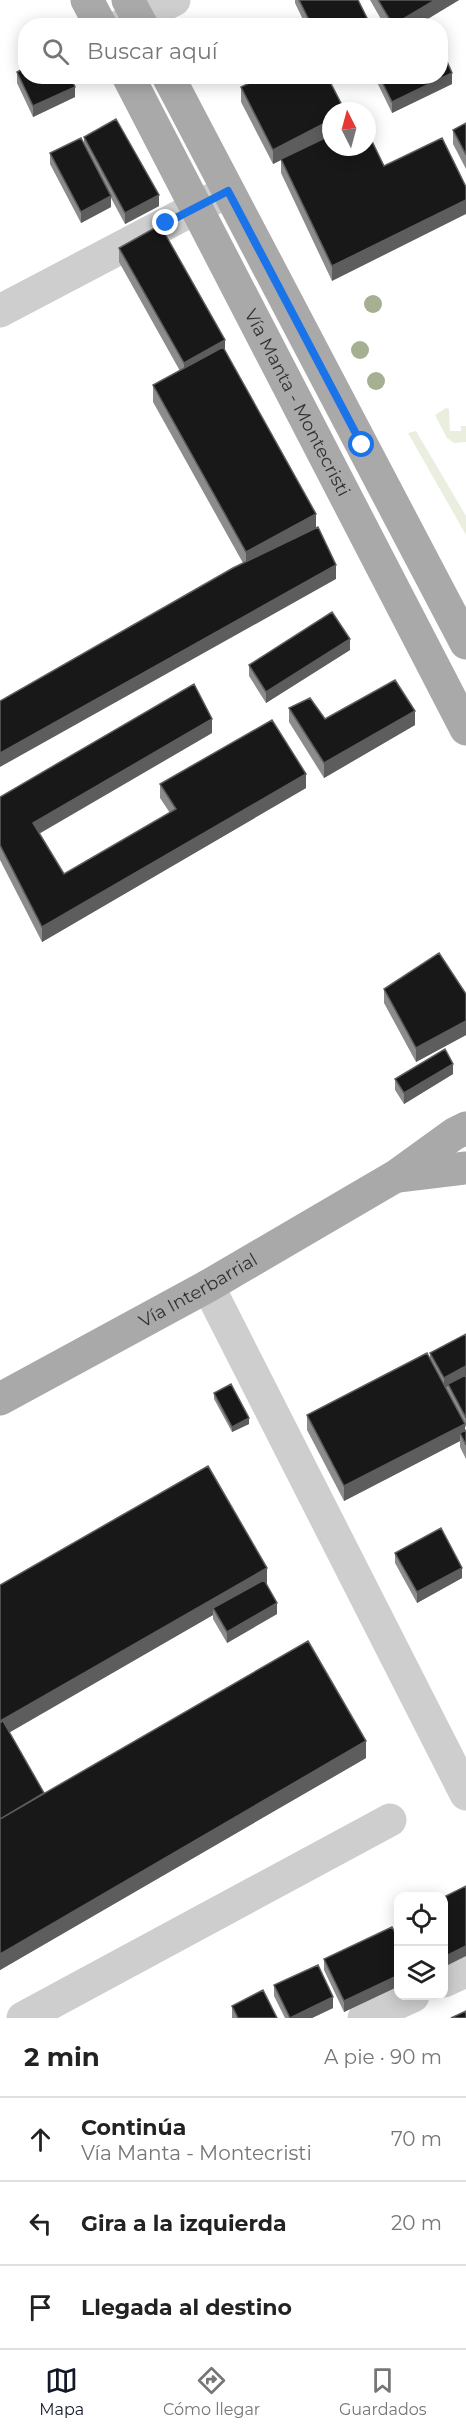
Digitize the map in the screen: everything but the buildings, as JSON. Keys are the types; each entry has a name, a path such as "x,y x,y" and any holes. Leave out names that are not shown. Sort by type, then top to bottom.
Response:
{"main road":[{"path":"87,0 97,18"},
{"name":"Vía Manta - Montecristi","path":"132,84 466,729"},
{"name":"Vía Manta - Montecristi","path":"172,84 466,643"},
{"name":"Vía Interbarrial","path":"0,1400 208,1286 396,1176 454,1134 466,1128"},
{"name":"Vía Interbarrial","path":"396,1176 466,1168"}],"street":[{"path":"132,17 174,0"},
{"path":"0,311 228,191"},
{"path":"208,1286 466,1794"},
{"path":"23,2018 390,1820"},
{"path":"448,1979 466,1971"},
{"path":"364,2018 402,2000"}],"green space":[{"path":"446,408 449,409 450,431 461,431 461,426 466,426 466,442 454,443 447,438 435,415"},
{"path":"416,431 466,516 466,535 408,433"}],"route":[{"path":"166,223 228,191 362,445"}]}
